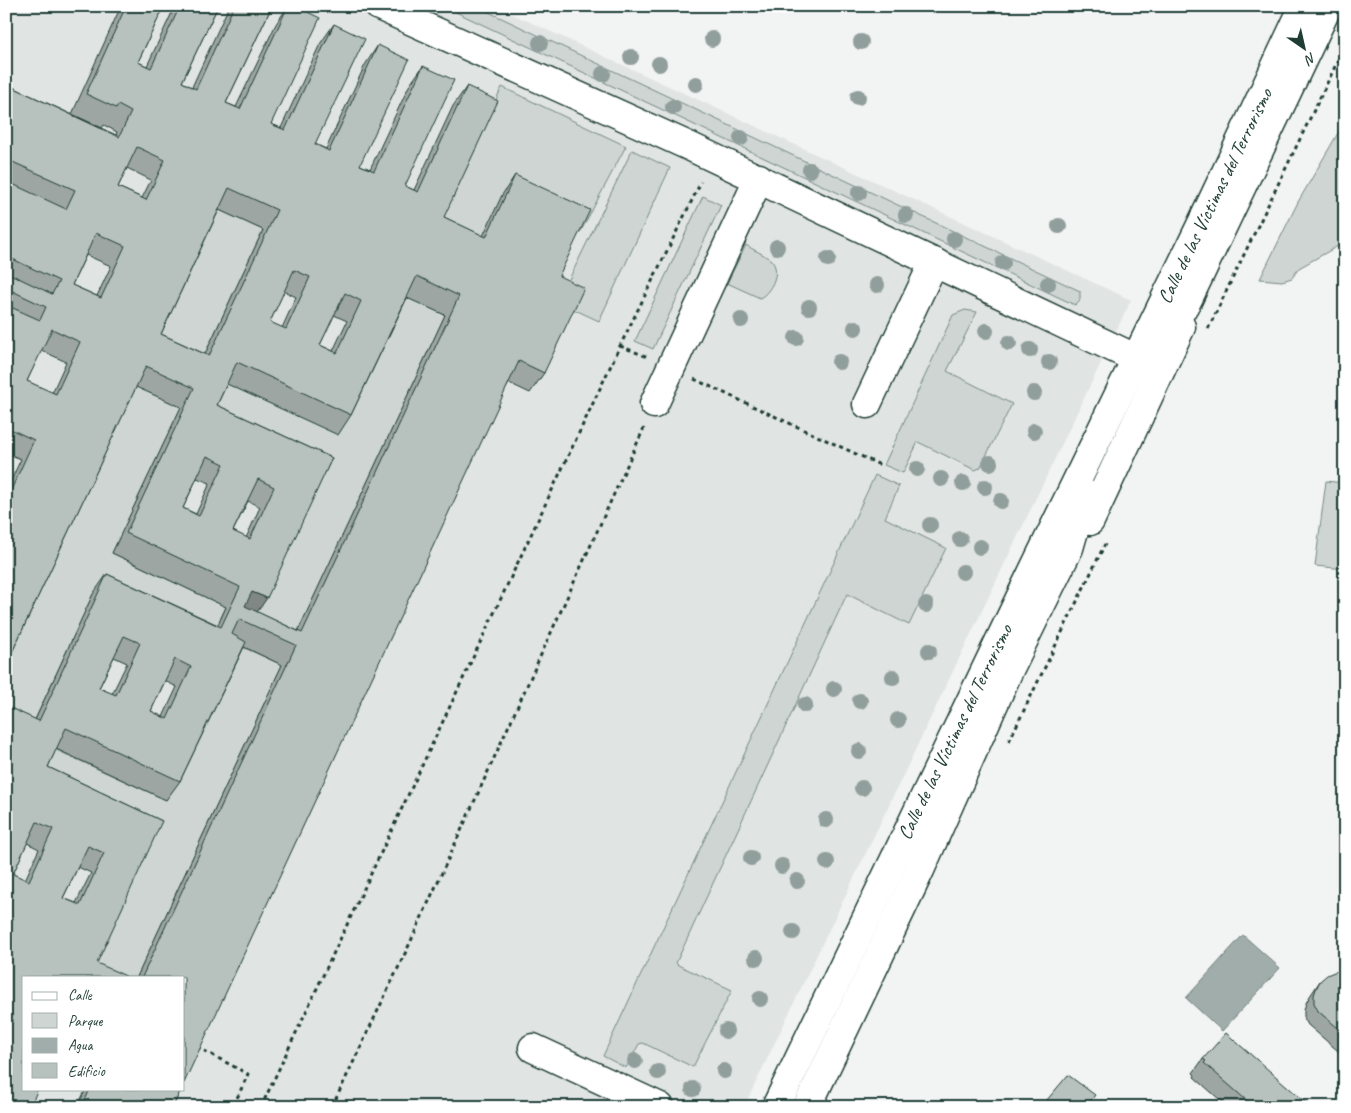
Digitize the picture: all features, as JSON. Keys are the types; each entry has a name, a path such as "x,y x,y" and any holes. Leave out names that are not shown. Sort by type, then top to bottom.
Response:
{"street":[{"path":"380,6 759,178 1136,359"},
{"name":"Calle de las Víctimas del Terrorismo","path":"776,1107 1304,6"},
{"name":"Calle de las Víctimas del Terrorismo","path":"1136,359 1160,346 1188,299 1328,6"},
{"path":"654,404 759,178"},
{"path":"867,404 934,262"},
{"name":"Calle de las Víctimas del Terrorismo","path":"1069,548 1089,522 1181,327 1188,299"},
{"name":"Calle de las Víctimas del Terrorismo","path":"807,1107 937,834 1009,670 1069,548 1080,510 1140,388 1141,371 1136,359"},
{"name":"Calle de las Víctimas del Terrorismo","path":"790,1107 844,997 858,976 866,969 875,965"},
{"path":"533,1048 660,1107"}],"path":[{"path":"1206,334 1345,46"},
{"path":"261,1107 620,346 714,157"},
{"path":"620,346 880,465"},
{"path":"332,1107 410,943 654,404"},
{"path":"1007,747 1106,540"},
{"path":"196,1047 248,1074 233,1107"}],"shaded area":[{"path":"6,6 495,6 1131,300 744,1107 6,1107"}],"green space":[{"path":"443,6 476,6 1080,291 1080,300 1075,305"},
{"path":"502,87 626,146 581,231 576,229 473,257 430,237"},
{"path":"1345,121 1345,242 1299,268 1292,278 1282,281 1260,279 1298,202"},
{"path":"632,150 670,168 599,321 558,302"},
{"path":"703,196 721,205 653,349 635,341"},
{"path":"215,208 263,230 195,375 147,354"},
{"path":"746,245 771,260 774,265 774,281 768,291 760,298 727,283"},
{"path":"403,296 445,315 288,653 231,626 318,478 203,425 223,382 338,434"},
{"path":"965,310 977,312 947,371 1012,404 980,468 975,470 918,442 903,473 884,465 953,315"},
{"path":"132,385 181,407 112,553 226,607 207,646 93,594 25,741 6,732 6,655"},
{"path":"875,475 899,486 885,518 946,548 909,625 847,594 676,963 732,990 693,1067 643,1043 639,1044 626,1068 603,1056"},
{"path":"1326,481 1345,483 1345,569 1315,566"},
{"path":"225,639 282,665 137,976 86,976 148,841 34,787 52,748 166,800"}],"water":[{"path":"1243,935 1280,968 1222,1031 1186,998"}],"building":[{"path":"126,6 164,6 138,62 151,68 180,6 218,6 182,82 196,89 234,6 272,6 226,103 240,109 288,6 295,6 320,18 271,124 285,130 334,24 365,39 315,144 329,151 378,45 409,60 360,165 374,171 423,66 454,80 405,186 418,192 467,86 498,101 444,217 486,237 515,175 590,210 559,276 584,288 544,373 519,361 185,1081 185,976 142,976 296,645 239,619 232,634 246,642 180,781 66,728 48,767 162,821 97,963 126,976 22,976 22,1090 38,1090 30,1107 6,1107 6,706 39,721 107,574 221,627 240,587 126,533 194,388 146,366 6,665 6,501 34,440 6,427 6,305 40,320 46,307 6,288 6,272 52,294 59,281 6,256 6,181 66,209 75,190 6,159 6,84 119,137 131,112 118,105 116,108 86,94","holes":["137,147 165,160 146,200 118,187","229,188 277,210 209,356 161,334","96,233 125,246 101,298 72,285","294,270 310,277 286,329 270,322","417,276 459,296 302,633 245,606 252,592 267,598 332,458 217,405 237,362 351,415","345,293 361,301 337,353 320,345","52,329 80,342 56,394 27,381","207,456 224,464 199,516 183,508","258,479 274,487 250,539 233,531","124,636 140,643 116,695 99,688","175,659 191,667 167,719 151,711","37,822 53,829 29,881 13,874","88,846 104,853 80,905 63,898"]},
{"path":"1345,972 1345,1034 1318,1011 1314,1003 1314,995 1320,981 1327,975"},
{"path":"1226,1033 1311,1107 1254,1107 1204,1063 1206,1061 1203,1059"},
{"path":"1068,1075 1095,1095 1086,1107 1041,1107"},
{"path":"90,1090 181,1090 173,1107 82,1107"}]}
